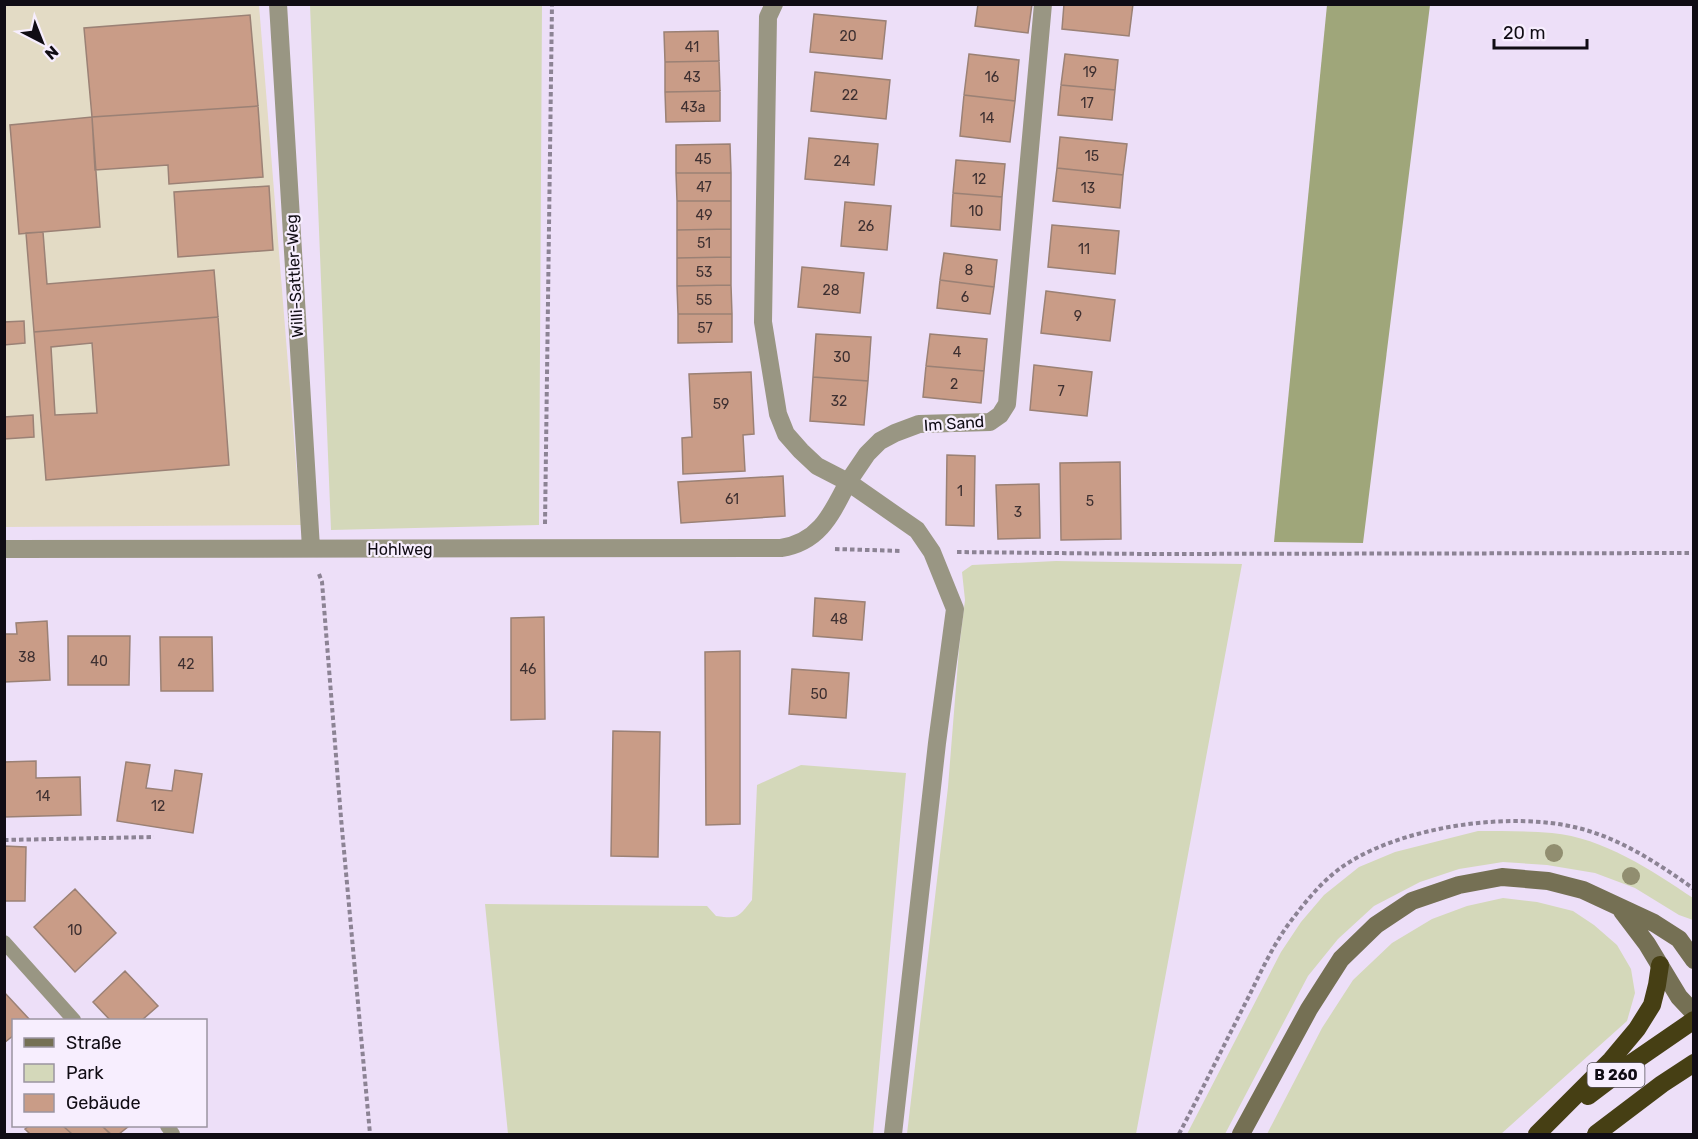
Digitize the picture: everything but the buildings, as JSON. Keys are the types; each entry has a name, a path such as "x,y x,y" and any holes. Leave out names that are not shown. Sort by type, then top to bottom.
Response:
{"highway":[{"path":"1539,1134 1611,1060 1637,1029 1652,1005 1660,965"},
{"name":"B 260","path":"1539,1134 1633,1062 1694,1020"},
{"name":"B 260","path":"1596,1134 1694,1063"}],"street":[{"name":"Willi-Sattler-Weg","path":"278,4 310,549"},
{"name":"Im Sand","path":"795,546 809,538 823,525 867,454 880,441 919,424 990,422 1000,415 1007,404 1042,4"},
{"path":"773,5 768,17 763,322 778,414 786,434 817,466 848,482 916,530 932,552 955,609 937,743 893,1134"},
{"name":"Hohlweg","path":"4,549 544,549 781,548 795,546"},
{"path":"1241,1134 1310,1009 1341,959 1376,924 1412,902 1459,885 1502,877 1548,881 1583,890 1686,940 1694,960"},
{"path":"1619,907 1647,944 1679,997 1694,1013"}],"lane":[{"path":"4,942 73,1019"}],"path":[{"path":"544,549 552,4"},
{"path":"795,546 815,549 932,552 1694,554"},
{"path":"310,549 322,582 370,1134"},
{"path":"4,840 154,837"}],"shaded area":[{"path":"4,5 259,5 301,525 5,527"}],"green space":[{"path":"310,5 542,5 539,525 331,530"},
{"path":"1327,5 1430,5 1363,543 1274,542"},
{"path":"1056,561 1242,564 1136,1134 907,1134 948,787 965,600 962,572 972,565"},
{"path":"801,765 906,773 873,1134 508,1134 485,904 707,906 716,916 737,916 752,900 757,785"},
{"path":"1478,831 1552,833 1590,841 1608,848 1644,866 1693,898 1693,920 1679,915 1635,888 1595,873 1547,865 1503,862 1459,869 1420,882 1374,906 1338,939 1308,976 1225,1134 1187,1134 1281,952 1301,922 1324,895 1359,867 1395,852"},
{"path":"1503,898 1537,902 1573,911 1617,945 1631,969 1635,993 1627,1021 1501,1134 1267,1134 1322,1028 1353,980 1392,943 1432,919 1467,906"}]}
